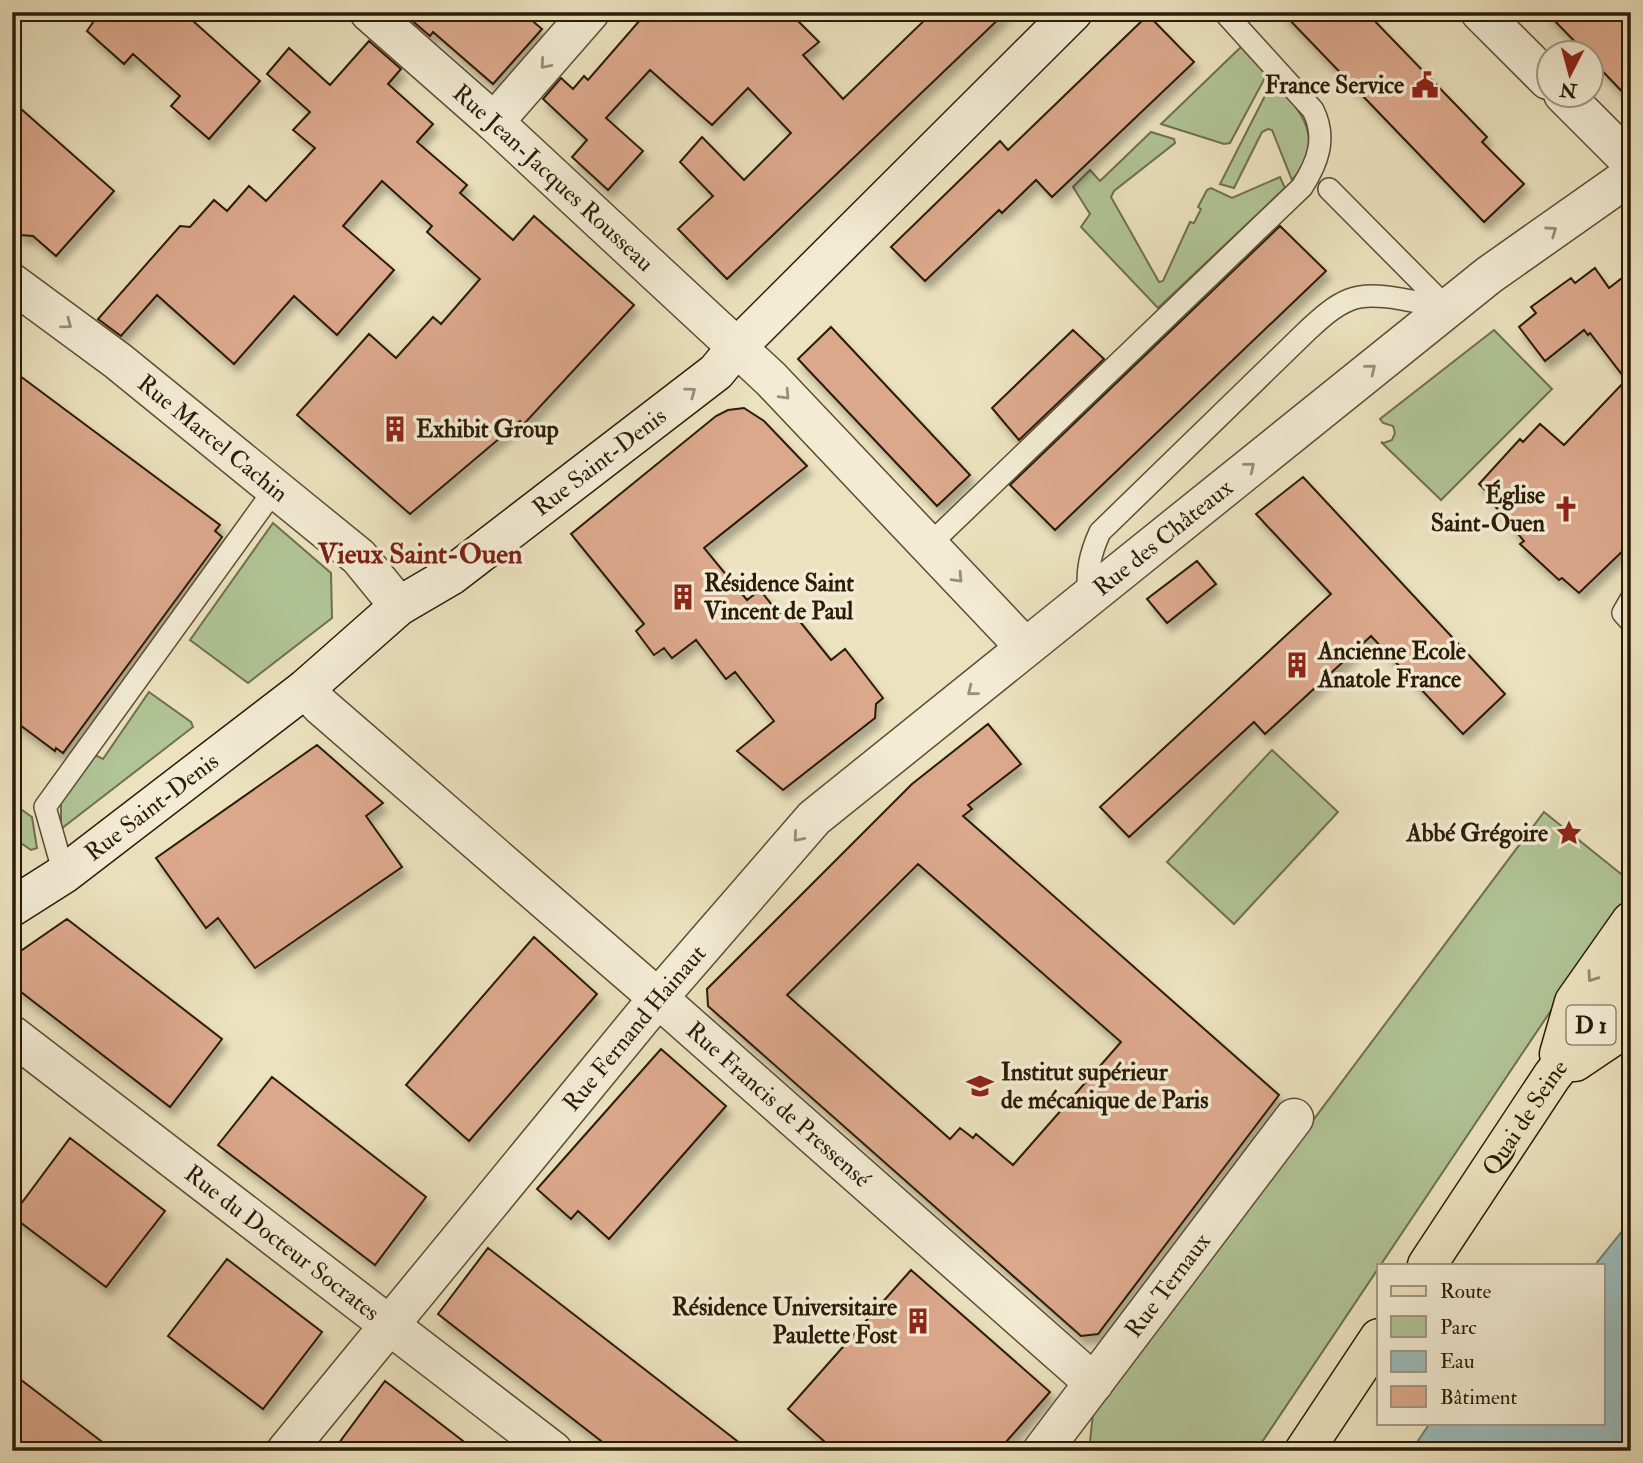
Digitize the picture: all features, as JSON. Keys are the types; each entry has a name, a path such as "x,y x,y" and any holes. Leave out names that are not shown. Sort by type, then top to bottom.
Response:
{"main road":[{"path":"1552,1076 1574,1002 1631,921"},
{"name":"Quai de Seine","path":"1428,1264 1552,1076 1631,975"},
{"path":"1552,1076 1621,1031 1631,1020"},
{"path":"1304,1451 1377,1341"}],"street":[{"name":"Rue Jean-Jacques Rousseau","path":"369,12 494,122 736,348"},
{"path":"494,122 590,12"},
{"name":"Rue Saint-Denis","path":"12,907 64,874 305,689 399,606 452,575 716,373 736,348 1073,12"},
{"path":"1480,12 1534,65"},
{"path":"1577,108 1631,162"},
{"name":"Rue des Châteaux","path":"1025,648 1489,275 1631,175"},
{"name":"Rue Marcel Cachin","path":"12,283 118,361 359,556 399,606"},
{"path":"736,348 771,380 1025,648"},
{"name":"Rue Fernand Hainaut","path":"286,1451 658,998 814,818 1025,648"},
{"name":"Rue Francis de Pressensé","path":"305,689 321,706 658,998 1094,1383"},
{"name":"Rue du Docteur Socrates","path":"12,1035 553,1451"},
{"name":"Rue Ternaux","path":"1042,1451 1294,1118"}],"lane":[{"path":"928,546 1302,187 1317,163 1321,136 1319,120 1314,110 1224,12"},
{"path":"1329,189 1447,308"},
{"path":"1089,596 1087,575 1091,550 1100,531 1333,309 1351,299 1371,295 1447,308"},
{"path":"64,874 45,807 275,489"},
{"path":"1631,599 1623,613 1631,622"}],"green space":[{"path":"1241,47 1267,74 1230,143 1224,144 1161,124"},
{"path":"1273,80 1301,115 1307,127 1308,152 1302,166 1292,180 1272,130 1268,129 1262,132 1234,188 1220,184"},
{"path":"1151,132 1174,139 1175,143 1114,191 1111,197 1159,282 1163,281 1190,222 1194,223 1201,209 1198,207 1207,190 1211,188 1232,198 1280,177 1285,188 1158,308 1081,227 1090,214 1073,187 1090,170 1100,181"},
{"path":"1494,330 1552,389 1441,500 1381,442 1392,440 1395,433 1393,426 1380,419"},
{"path":"273,523 331,573 332,618 248,683 190,640"},
{"path":"149,692 191,722 193,727 61,829 61,794 93,754 103,759"},
{"path":"1272,750 1338,812 1234,924 1167,862"},
{"path":"12,803 32,817 37,848 31,850 12,837"},
{"path":"1544,812 1631,882 1631,891 1381,1264 1377,1264 1377,1270 1256,1451 1089,1451 1093,1414"}],"water":[{"path":"1631,1220 1631,1451 1411,1451 1429,1424 1604,1424 1604,1264 1596,1264"}],"building":[{"path":"100,12 183,12 260,81 209,139 171,106 180,96 133,54 124,64 87,31"},
{"path":"402,12 522,12 542,29 493,84 433,32 430,36"},
{"path":"647,12 789,12 819,42 803,55 843,99 933,12 1006,12 727,279 678,229 713,196 680,162 702,137 744,180 791,133 748,88 712,125 650,70 606,118 643,151 608,190 572,157 587,140 543,99 561,78 573,89 584,76 588,80"},
{"path":"1282,12 1366,12 1487,137 1482,142 1524,184 1484,222"},
{"path":"1546,12 1616,12 1631,27 1631,101 1604,73 1604,38 1571,38"},
{"path":"1148,15 1194,62 1052,197 1036,180 1002,213 999,210 925,281 891,247 1000,141 1008,150"},
{"path":"369,41 401,69 388,84 433,124 417,142 467,185 460,193 513,240 534,216 634,305 523,425 520,421 410,514 297,415 369,334 396,358 433,317 441,324 480,279 427,232 432,226 382,181 343,226 394,270 337,335 294,296 234,364 157,295 121,336 98,319 180,226 190,227 214,200 227,211 249,186 266,201 315,148 293,130 310,112 267,74 289,48 330,85"},
{"path":"12,101 114,191 56,256 33,236 20,235 12,215"},
{"path":"1280,226 1326,271 1055,530 1010,485"},
{"path":"1595,268 1609,288 1631,271 1631,543 1579,593 1562,578 1559,580 1520,544 1524,541 1495,506 1498,503 1479,484 1520,439 1523,442 1540,424 1564,445 1626,380 1590,333 1588,335 1584,330 1545,361 1519,327 1536,313 1531,307 1571,278 1575,283"},
{"path":"831,327 970,475 937,506 798,359"},
{"path":"1073,330 1104,359 1019,440 992,408"},
{"path":"12,370 220,525 215,531 222,537 63,753 56,748 55,751 12,719"},
{"name":"Résidence Saint Vincent de Paul","path":"744,408 764,421 807,466 704,548 747,600 760,590 780,615 789,608 831,660 845,649 883,698 876,704 875,718 783,790 737,751 774,721 735,672 726,679 696,640 672,658 664,648 654,655 636,631 644,624 571,534 716,416 728,410"},
{"name":"Ancienne Ecole Anatole France","path":"1303,477 1505,694 1463,734 1371,636 1265,734 1254,722 1129,837 1100,807 1331,594 1256,514"},
{"path":"1197,561 1216,584 1167,623 1147,599"},
{"path":"988,724 1021,764 968,805 972,809 963,816 1279,1095 1098,1334 1081,1336 708,1006 707,989 912,784","holes":["918,864 1121,1042 1013,1165 976,1134 973,1138 960,1128 950,1139 787,995"]},
{"path":"317,745 383,803 366,816 402,867 255,968 218,918 206,928 156,858"},
{"path":"67,919 222,1039 170,1107 12,985 12,957"},
{"path":"534,937 597,994 469,1141 406,1085"},
{"path":"661,1049 726,1106 609,1239 578,1211 571,1219 537,1189"},
{"path":"272,1077 426,1197 375,1265 218,1145"},
{"path":"70,1138 165,1211 106,1287 12,1216"},
{"path":"488,1248 750,1451 614,1451 438,1314"},
{"path":"227,1259 322,1332 263,1409 168,1336"},
{"name":"Résidence Universitaire Paulette Fost","path":"911,1270 1050,1392 998,1451 835,1451 788,1409"},
{"path":"12,1373 114,1451 12,1451"},
{"path":"385,1381 476,1451 333,1451"}],"place":[{"name":"France Service","path":"1425,85"},
{"name":"Exhibit Group","path":"395,429"},
{"name":"Église Saint-Ouen","path":"1566,509"},
{"name":"Résidence Saint Vincent de Paul","path":"683,597"},
{"name":"Ancienne Ecole Anatole France","path":"1297,665"},
{"name":"Abbé Grégoire","path":"1569,833"},
{"name":"Institut supérieur de mécanique de Paris","path":"980,1086"},
{"name":"Résidence Universitaire Paulette Fost","path":"918,1321"}],"district":[{"name":"Vieux Saint-Ouen","path":"420,553"}]}
